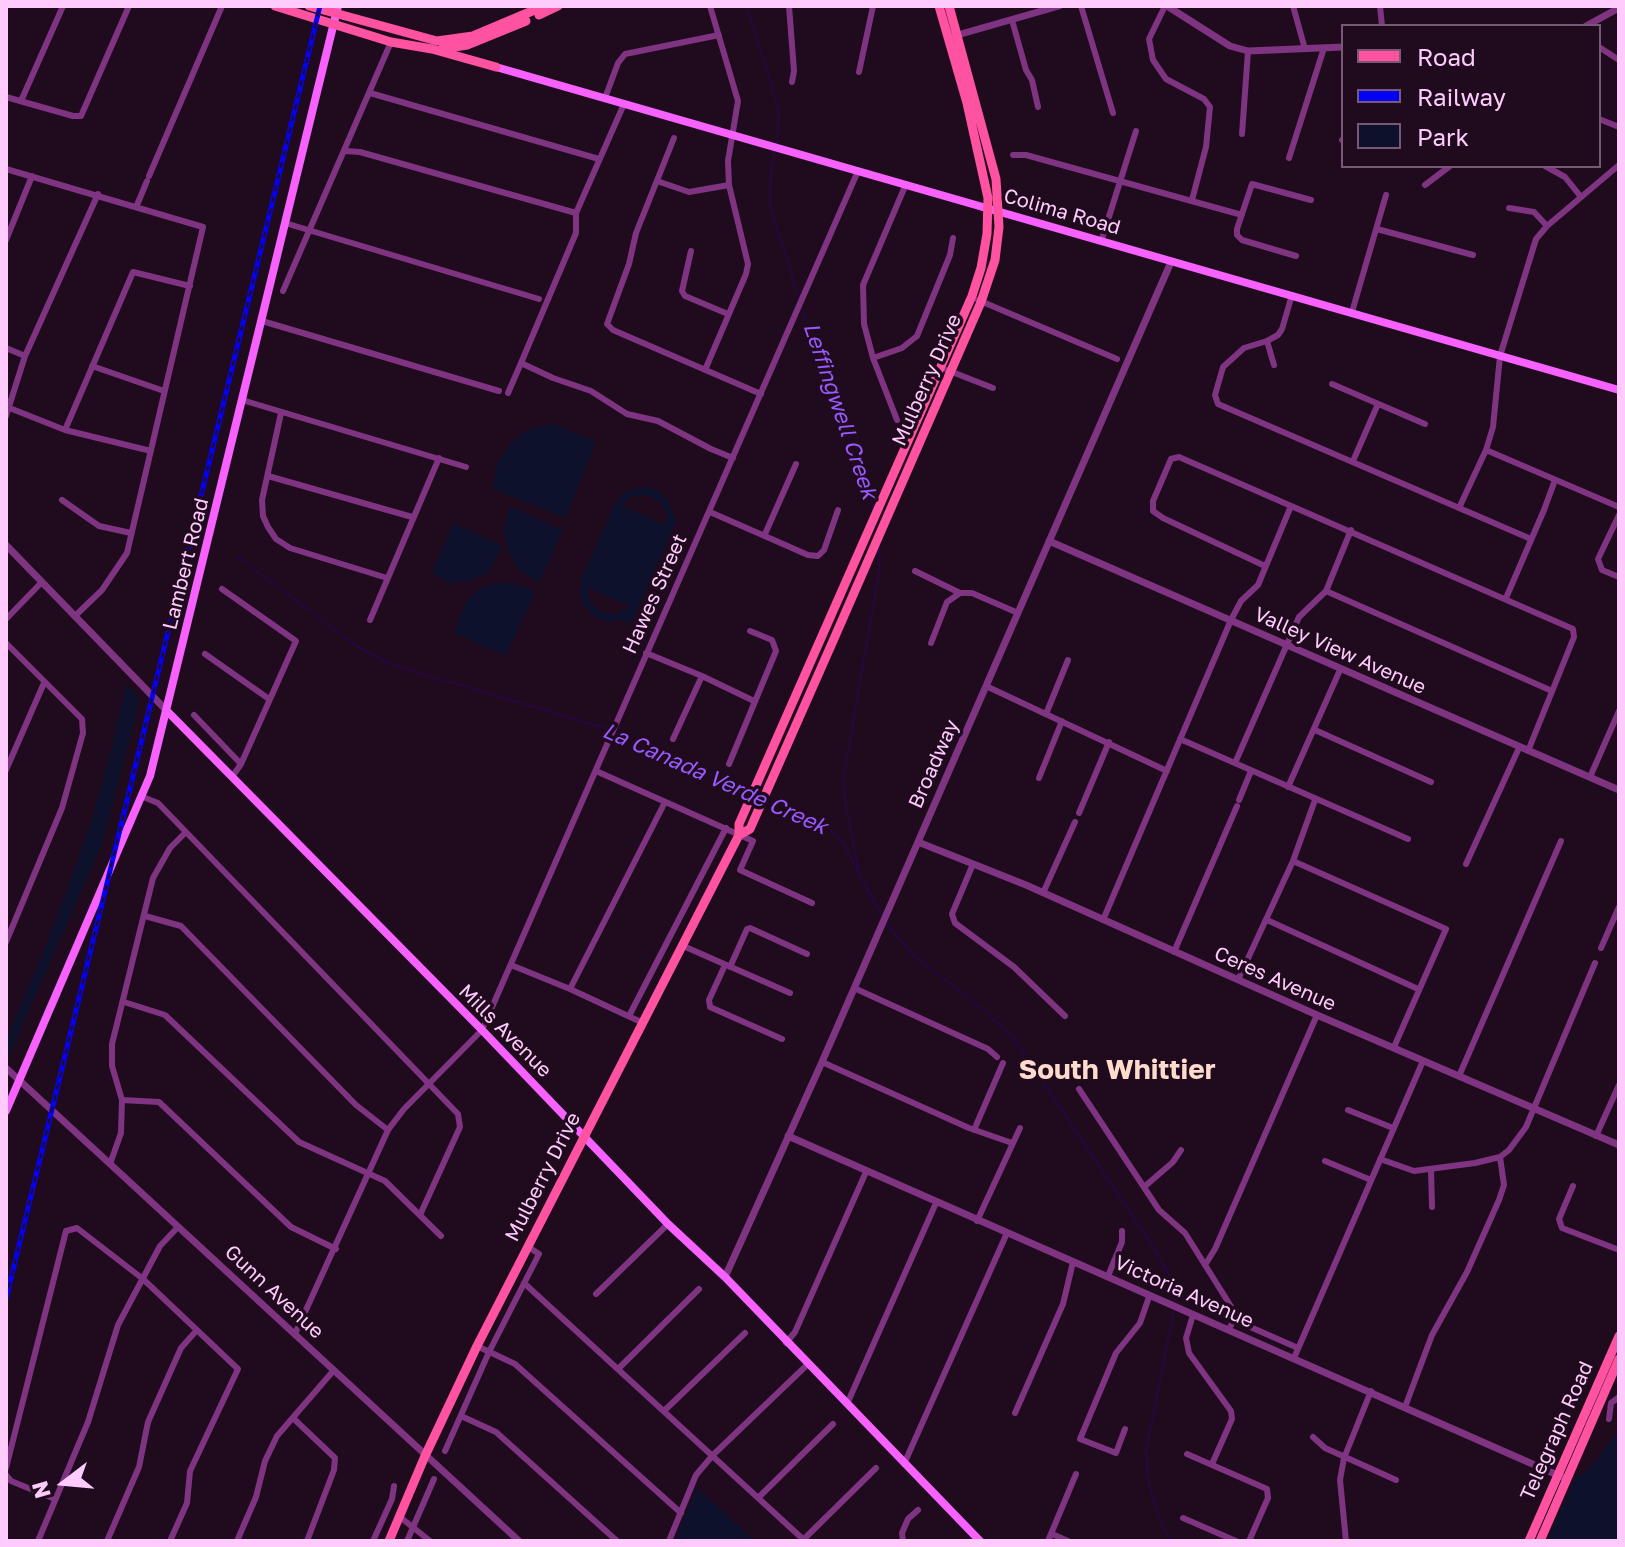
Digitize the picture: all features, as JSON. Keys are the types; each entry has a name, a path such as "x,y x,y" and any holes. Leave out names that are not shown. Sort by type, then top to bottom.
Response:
{"main road":[{"path":"275,6 391,42 434,45 469,40 558,6"},
{"path":"309,6 337,9 496,67"},
{"path":"469,40 544,6"},
{"name":"Mulberry Drive","path":"889,498 951,372 976,299 994,211 996,179 953,37 939,6"},
{"name":"Mulberry Drive","path":"949,6 953,37"},
{"name":"Lambert Road","path":"6,1111 143,797 167,711 337,9"},
{"path":"469,40 477,57 496,67"},
{"name":"Colima Road","path":"496,67 1619,390"},
{"name":"Mulberry Drive","path":"739,835 750,829 827,656 941,366 976,299"},
{"name":"Mulberry Drive","path":"389,1541 477,1346 739,835 739,824 835,608 869,544"},
{"path":"827,656 828,641 838,618 835,608"},
{"name":"Mills Avenue","path":"167,711 482,1030 668,1224 725,1277 904,1464 969,1537 980,1541"},
{"name":"Telegraph Road","path":"1540,1541 1562,1477 1619,1336"},
{"name":"Telegraph Road","path":"1529,1541 1619,1359"}],"street":[{"path":"21,101 63,6"},
{"path":"6,97 81,116 129,6"},
{"path":"137,205 222,6"},
{"path":"705,370 748,264 729,185 728,161 738,101 710,6"},
{"path":"789,6 792,82"},
{"path":"859,72 873,6"},
{"path":"953,37 1059,6"},
{"path":"1081,6 1113,113"},
{"path":"1192,200 1206,147 1210,107 1204,99 1166,79 1153,60 1149,39 1166,6 1230,46 1248,51 1341,47"},
{"path":"1293,6 1305,49"},
{"path":"1591,24 1615,8"},
{"path":"1012,20 1038,107"},
{"path":"605,98 618,63 625,54 719,35"},
{"path":"283,291 391,42"},
{"path":"1289,158 1324,48"},
{"path":"1601,48 1619,60"},
{"path":"1242,134 1248,51"},
{"path":"370,93 599,159"},
{"path":"508,393 576,233 576,213 624,104"},
{"path":"1101,242 1136,131"},
{"path":"674,138 636,233 629,264 607,324 613,330 761,394"},
{"path":"345,151 360,152 576,213"},
{"path":"1013,155 1026,155 1242,215"},
{"path":"1459,508 1486,450 1493,427 1500,356 1535,242 1547,226 1619,165"},
{"path":"1425,185 1447,168"},
{"path":"1549,168 1565,177 1581,197"},
{"path":"6,169 137,205 203,227 127,553 102,590 75,616"},
{"name":"Hawes Street","path":"295,1334 388,1130 404,1109 482,1030 858,171"},
{"path":"6,238 32,176"},
{"path":"657,181 689,192 729,185"},
{"path":"897,420 873,358 864,324 863,285 906,184"},
{"path":"1296,256 1242,240 1237,235 1242,215 1252,184 1311,200"},
{"path":"6,416 25,356 98,194"},
{"path":"1352,312 1386,195"},
{"path":"1509,208 1534,212 1547,226"},
{"path":"285,223 539,299"},
{"path":"1377,229 1473,255"},
{"path":"873,358 902,348 917,336 950,255 953,238"},
{"path":"691,251 682,291 685,296 728,314"},
{"name":"Broadway","path":"725,1277 1171,262"},
{"path":"65,430 133,272 190,286"},
{"path":"1292,295 1278,335 1244,348 1223,367 1215,395 1218,404 1531,539"},
{"path":"976,299 1117,359"},
{"path":"262,321 499,391"},
{"path":"1267,341 1274,365"},
{"path":"6,348 25,356"},
{"path":"521,363 591,391 627,414 658,421 733,458"},
{"path":"92,366 164,391"},
{"path":"941,366 993,388"},
{"path":"1332,384 1425,424"},
{"path":"242,400 466,467"},
{"path":"1353,461 1378,404"},
{"path":"7,407 65,430 151,451"},
{"path":"281,413 262,500 263,516 268,527 276,539 290,548 387,578"},
{"path":"1486,450 1619,507"},
{"path":"1265,566 1153,511 1153,501 1171,459 1179,457 1573,629 1574,637 1552,691 1466,864"},
{"path":"370,620 439,458"},
{"path":"765,534 796,464"},
{"path":"268,476 412,517"},
{"path":"1506,598 1555,480"},
{"path":"62,500 99,526 131,533"},
{"path":"1103,920 1231,620 1241,601 1258,585 1291,506"},
{"path":"710,512 808,555 818,556 824,550 838,510"},
{"path":"1619,515 1598,559 1602,570 1619,577"},
{"path":"1235,763 1299,617 1326,591 1351,530"},
{"name":"Valley View Avenue","path":"1049,541 1619,790"},
{"name":"Mills Avenue","path":"6,545 167,711"},
{"path":"915,571 960,593 972,593 1018,613"},
{"path":"6,619 41,583"},
{"path":"222,589 296,641 241,764 232,777"},
{"path":"1326,591 1552,691"},
{"path":"931,643 947,602 960,593"},
{"path":"729,764 776,651 772,640 750,631"},
{"path":"6,643 82,719 83,733 62,808 6,942"},
{"path":"646,653 754,701"},
{"path":"205,654 269,699"},
{"path":"1046,714 1068,660"},
{"path":"1288,787 1340,670"},
{"path":"673,739 702,676"},
{"path":"6,770 44,683"},
{"path":"986,686 1167,771"},
{"path":"1590,777 1619,711"},
{"path":"194,715 241,764"},
{"path":"1039,778 1062,721"},
{"path":"1315,730 1431,782"},
{"path":"1180,739 1408,839"},
{"path":"1079,813 1109,742"},
{"path":"596,771 753,841 740,870 812,903"},
{"path":"1174,952 1251,771"},
{"path":"143,797 158,803 458,1114 460,1127 420,1215"},
{"path":"1238,980 1293,861 1315,800"},
{"path":"570,989 665,802"},
{"path":"1043,893 1075,822"},
{"path":"629,1016 726,828"},
{"path":"110,1164 121,1133 122,1100 112,1066 112,1044 153,878 170,848 185,833"},
{"path":"1459,1076 1561,841"},
{"name":"Ceres Avenue","path":"918,842 1043,893 1619,1145"},
{"path":"1293,861 1446,929 1394,1047"},
{"path":"973,864 952,914 955,923 1014,967 1065,1016"},
{"path":"1601,948 1619,907"},
{"path":"145,916 181,926 356,1105 388,1130"},
{"path":"1267,920 1418,989"},
{"path":"782,1039 710,1007 709,1000 747,929 807,954"},
{"path":"681,945 790,993"},
{"path":"1380,1159 1414,1171 1431,1169 1500,1157 1516,1143 1595,963"},
{"path":"511,965 641,1022"},
{"path":"854,988 988,1049 997,1057"},
{"path":"124,1002 165,1015 299,1142 385,1181 441,1236"},
{"path":"1205,1265 1215,1249 1317,1015"},
{"path":"1294,1358 1423,1061"},
{"path":"822,1062 974,1130 1012,1143"},
{"path":"974,1130 1003,1063"},
{"name":"Gunn Avenue","path":"6,1068 519,1541"},
{"path":"1596,1136 1619,1085"},
{"path":"1079,1089 1159,1210 1185,1233 1237,1316 1228,1330"},
{"path":"122,1100 159,1102 291,1227 336,1249"},
{"path":"1348,1110 1393,1128"},
{"path":"977,1221 1020,1128"},
{"name":"Victoria Avenue","path":"788,1136 1562,1477"},
{"path":"1144,1187 1173,1162 1181,1150"},
{"path":"1405,1407 1432,1335 1467,1272 1499,1200 1504,1185 1500,1157"},
{"path":"1325,1161 1371,1180"},
{"path":"1431,1169 1432,1207"},
{"path":"786,1343 795,1332 866,1172"},
{"path":"1573,1186 1559,1219 1562,1228 1617,1249 1619,1240"},
{"path":"847,1404 936,1203"},
{"path":"596,1294 668,1224"},
{"path":"38,1541 88,1422 118,1325 160,1246 178,1227"},
{"path":"6,1468 66,1231 77,1228 143,1279 238,1369 190,1471 187,1503 170,1541"},
{"path":"1108,1276 1122,1242 1122,1231"},
{"path":"904,1464 1007,1233"},
{"name":"Mulberry Drive","path":"445,1451 489,1352 539,1254 527,1246"},
{"path":"1015,1413 1063,1304 1073,1262"},
{"path":"524,1283 804,1540 876,1468"},
{"path":"618,1369 699,1289"},
{"path":"1125,1429 1116,1453 1080,1439 1116,1353 1140,1323 1149,1297"},
{"path":"1193,1315 1186,1338 1189,1353 1231,1411 1232,1419 1212,1464"},
{"name":"Victoria Avenue","path":"1237,1316 1248,1326 1298,1348"},
{"path":"107,1541 139,1467 148,1422 181,1348 197,1330"},
{"path":"664,1411 745,1333"},
{"path":"477,1346 515,1364 681,1513"},
{"path":"669,1541 696,1475 808,1364"},
{"path":"237,1541 277,1436 334,1370"},
{"path":"1346,1541 1340,1480 1344,1458 1371,1391"},
{"path":"1609,1419 1611,1403 1619,1397"},
{"path":"461,1416 496,1432 617,1541"},
{"path":"293,1418 335,1458 334,1470 307,1541"},
{"path":"759,1497 833,1424"},
{"path":"1313,1437 1344,1458 1396,1480"},
{"path":"1187,1454 1267,1489 1268,1498 1249,1541"},
{"path":"1068,1541 1050,1538 1076,1474"},
{"path":"6,1475 11,1481 55,1499"},
{"path":"407,1541 434,1479"},
{"path":"373,1541 392,1499 394,1486"},
{"path":"903,1541 902,1533 908,1519 918,1510"},
{"path":"400,1517 414,1525 430,1541"},
{"path":"1183,1518 1236,1541"}],"green space":[{"path":"555,424 596,442 565,518 493,489 497,464 513,441 529,429"},
{"path":"639,487 651,488 669,502 677,519 631,624 625,619 612,622 601,620 591,614 583,604 580,593 581,580 615,503 624,493","holes":["641,495 652,497 662,504 667,516 666,525 622,506 630,498","588,588 629,606 616,614 602,612 590,602"]},
{"path":"510,506 563,530 539,583 519,570 508,551 504,528"},
{"path":"453,523 502,546 489,572 470,581 449,583 432,573"},
{"path":"495,583 514,583 535,592 506,656 454,633 467,600 481,588"},
{"path":"126,685 139,697 102,844 7,1060 6,1041 46,946 89,829"},
{"path":"1619,1430 1619,1541 1547,1541 1576,1477 1592,1466"},
{"path":"697,1488 755,1541 674,1541"}],"waterway":[{"name":"Leffingwell Creek","path":"747,6 779,111 777,144"},
{"name":"Leffingwell Creek","path":"775,150 771,165 770,207 799,298"},
{"name":"Leffingwell Creek","path":"802,308 874,509"},
{"name":"Leffingwell Creek","path":"858,868 845,800 844,776 880,566 879,547"},
{"name":"La Canada Verde Creek","path":"237,556 358,647 389,664 605,728 750,792"},
{"name":"La Canada Verde Creek","path":"767,799 823,824 837,835 882,917"},
{"name":"La Canada Verde Creek","path":"886,923 913,955 984,1010 1014,1039 1155,1249 1170,1277 1174,1304"},
{"name":"La Canada Verde Creek","path":"1173,1541 1165,1531 1155,1505 1148,1479 1146,1451 1174,1310"}],"railway":[{"path":"6,1299 320,6"}],"district":[{"name":"South Whittier","path":"1117,1070"}]}
